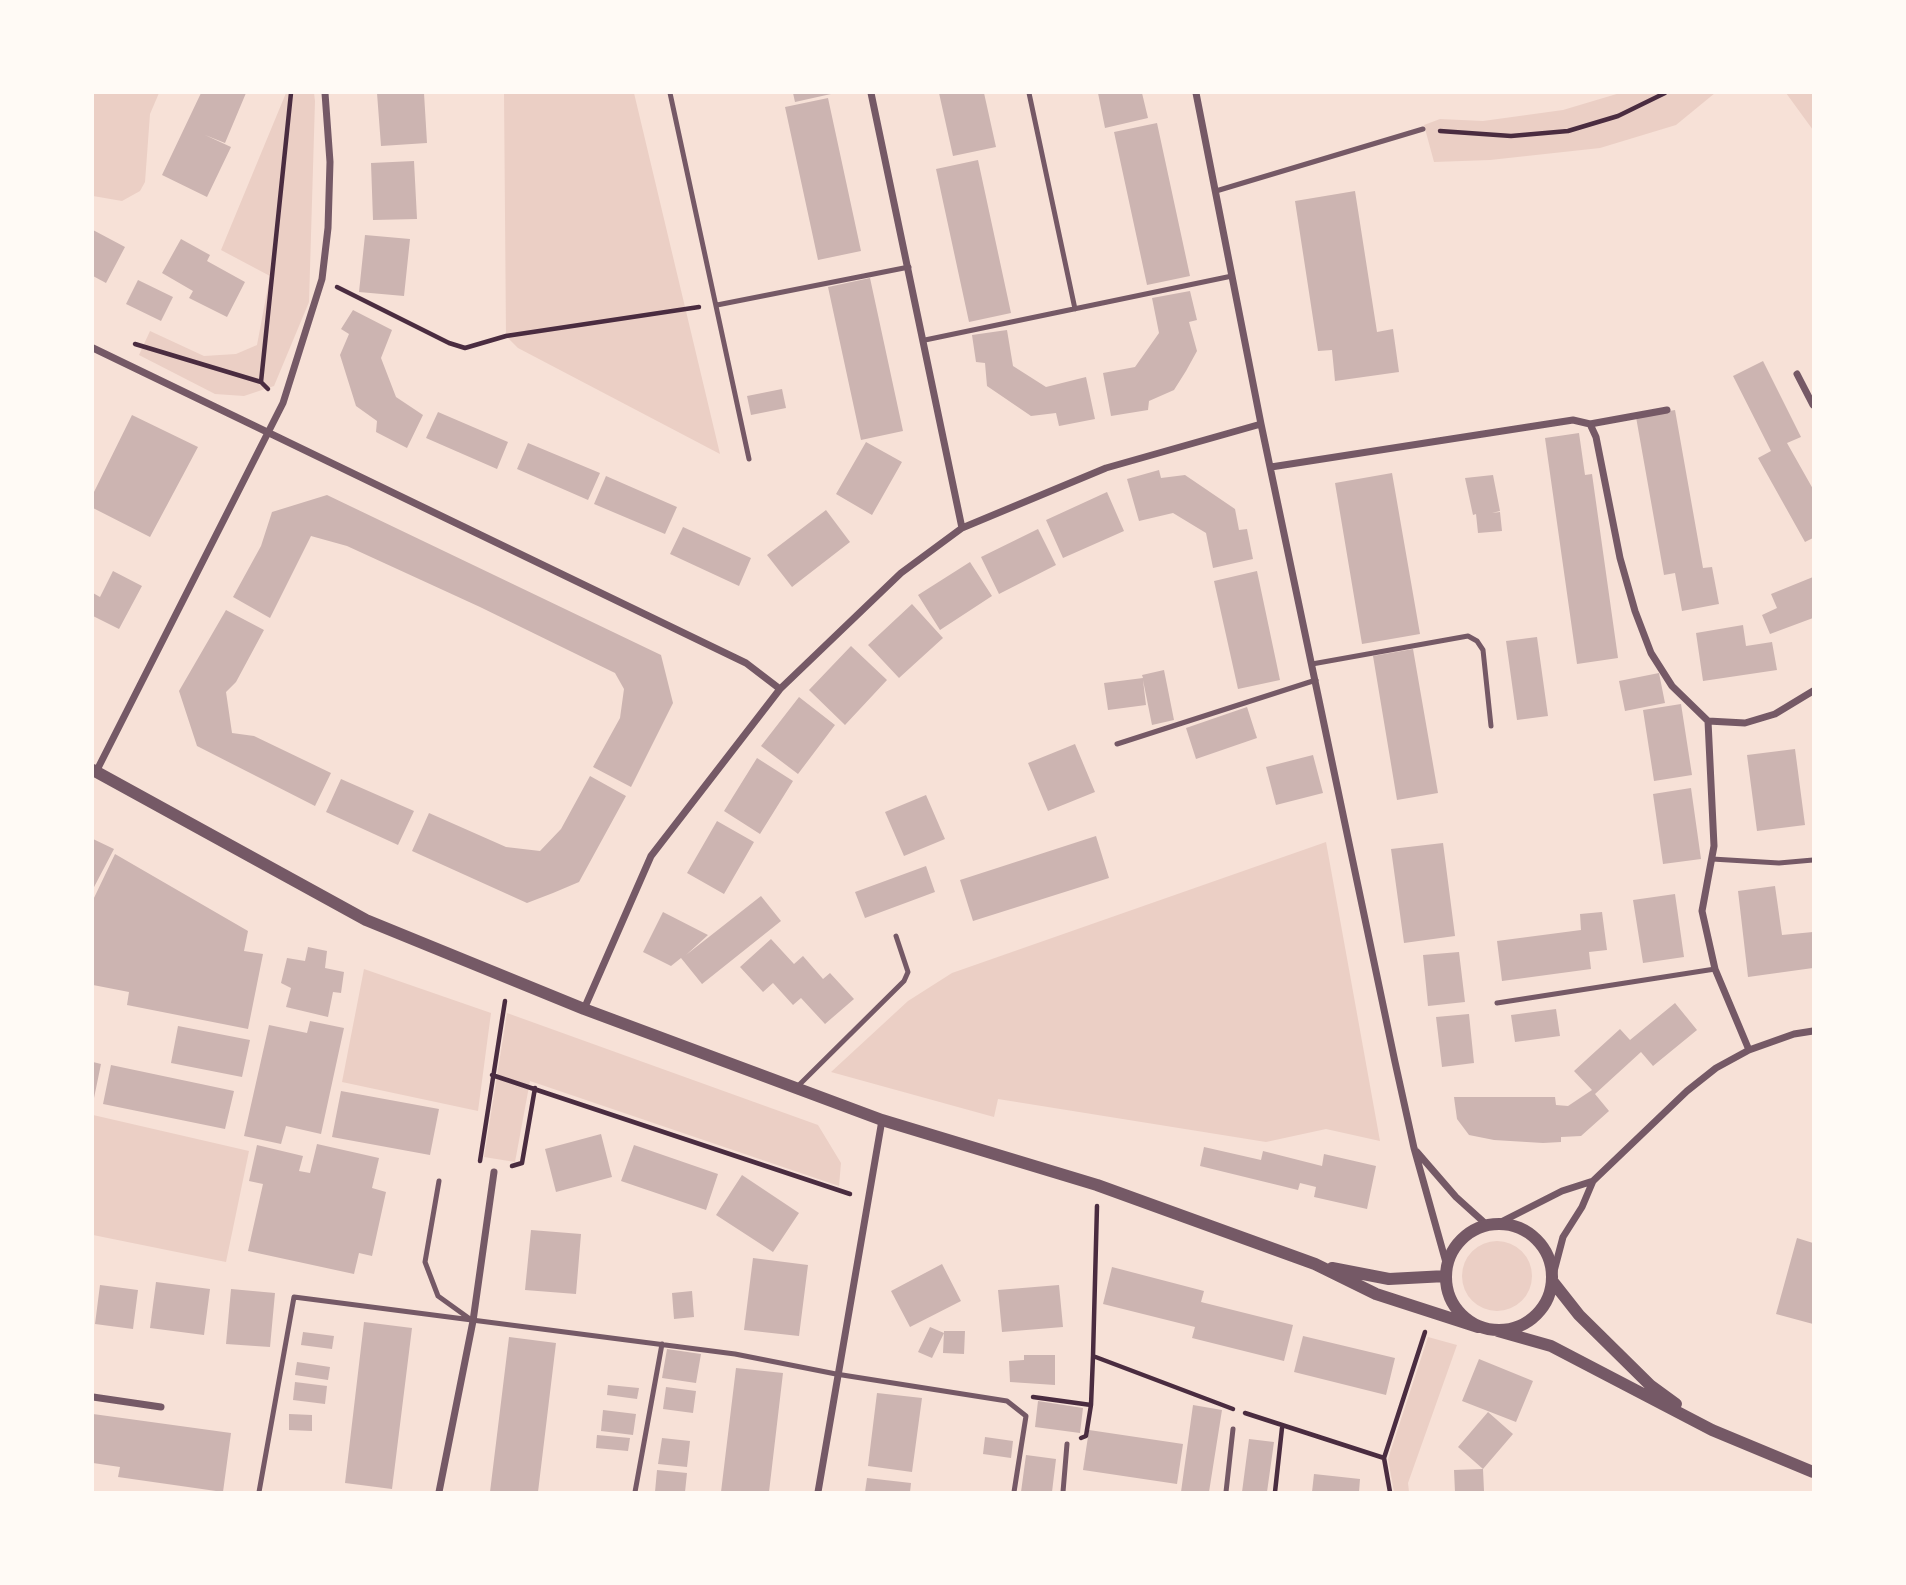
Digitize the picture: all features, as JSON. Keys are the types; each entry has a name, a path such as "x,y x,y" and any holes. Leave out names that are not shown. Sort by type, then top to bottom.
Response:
{"street":[{"path":"325,93 330,175 322,279 283,403 270,434 94,771 366,920 584,1009 882,1120 1097,1185 1315,1264 1376,1294 1431,1314 1551,1346 1712,1430 1813,1472"},
{"path":"871,93 925,340 962,528"},
{"path":"1196,93 1261,424 1414,1148 1454,1306 1478,1327"},
{"path":"93,348 746,663 780,689"},
{"path":"1797,374 1813,405"},
{"path":"1270,467 1573,421 1590,424 1667,410"},
{"path":"584,1009 651,856 780,689 901,573 962,528 1105,468 1261,424"},
{"path":"1590,424 1596,437 1620,558 1635,611 1651,653 1672,686 1708,721 1745,723 1775,714 1813,691"},
{"path":"1708,721 1714,846 1702,911 1715,970 1749,1050"},
{"path":"1498,1331 1529,1322 1541,1311 1563,1237 1582,1207 1593,1181 1687,1091 1716,1068 1749,1050 1794,1034 1813,1031"},
{"path":"818,1492 836,1374 870,1201 882,1120"},
{"path":"1414,1148 1456,1197 1492,1225 1514,1226 1529,1233 1541,1244 1550,1259 1553,1278 1579,1314 1650,1385 1712,1430"},
{"path":"439,1492 472,1321 494,1172"},
{"path":"1446,1271 1461,1240 1562,1191 1593,1181"},
{"path":"1315,1264 1389,1279 1446,1271"},
{"path":"93,1398 161,1407"}],"lane":[{"path":"670,93 749,459"},
{"path":"1029,93 1075,309"},
{"path":"1216,191 1423,129"},
{"path":"717,305 909,267"},
{"path":"925,340 1232,275"},
{"path":"1312,664 1468,636 1477,641 1483,650 1491,726"},
{"path":"1116,744 1316,680"},
{"path":"1712,859 1779,863 1813,860"},
{"path":"797,1087 904,981 908,972 896,936"},
{"path":"1497,1003 1715,970"},
{"path":"439,1181 425,1262 438,1296 472,1321"},
{"path":"260,1492 294,1297 735,1354 836,1374 1007,1401 1026,1416 1014,1492"},
{"path":"635,1492 662,1344"},
{"path":"1226,1492 1233,1429"},
{"path":"1063,1492 1067,1444"}],"path":[{"path":"261,382 291,93"},
{"path":"1423,129 1511,136 1568,131 1618,116 1665,93"},
{"path":"322,279 464,348 506,336 717,305"},
{"path":"106,354 119,339 261,382 283,403"},
{"path":"509,977 478,1159 494,1172 522,1163 535,1088"},
{"path":"492,1075 870,1201"},
{"path":"1086,1436 1091,1405 1097,1185"},
{"path":"1390,1492 1384,1458 1431,1314"},
{"path":"1093,1356 1282,1428 1384,1458"},
{"path":"1007,1401 1028,1396 1091,1405"},
{"path":"1275,1492 1282,1428"}],"shaded area":[{"path":"93,93 159,93 150,114 145,182 140,191 122,201 93,196"},
{"path":"286,93 314,93 315,101 309,302 274,386 244,396 215,394 139,355 150,331 204,356 236,354 257,345 270,276 221,250"},
{"path":"504,93 634,93 720,454 518,348 506,336"},
{"path":"1620,93 1715,93 1676,125 1600,148 1490,160 1434,162 1424,125 1440,119 1483,121 1563,110"},
{"path":"1786,93 1813,93 1813,130"},
{"path":"1326,842 1380,1141 1326,1129 1266,1142 998,1099 994,1117 831,1072 908,1001 952,973"},
{"path":"364,969 491,1013 478,1111 342,1082"},
{"path":"507,1013 818,1125 841,1163 839,1186 530,1081 515,1162 484,1157"},
{"path":"93,1115 249,1151 226,1262 93,1235"},
{"path":"1504,1241 1517,1247 1526,1256 1530,1262 1530,1290 1522,1301 1511,1309 1490,1311 1472,1301 1464,1290 1462,1269 1472,1251 1483,1243"},
{"path":"1428,1337 1457,1345 1408,1483 1409,1492 1394,1492 1388,1459"}],"building":[{"path":"201,93 246,93 225,143 205,135 231,147 207,197 162,175"},
{"path":"377,93 424,93 427,143 381,146"},
{"path":"793,93 831,93 831,94 795,102"},
{"path":"939,93 984,93 996,147 953,156"},
{"path":"1098,93 1142,93 1148,118 1105,128"},
{"path":"828,98 861,251 818,260 785,107"},
{"path":"1157,123 1190,276 1147,285 1114,132"},
{"path":"978,160 1011,313 969,322 936,169"},
{"path":"414,161 417,219 373,220 371,163"},
{"path":"1355,191 1377,332 1393,329 1399,372 1335,381 1332,350 1318,351 1295,201"},
{"path":"93,230 125,247 106,283 93,276"},
{"path":"365,235 410,239 404,296 359,292"},
{"path":"181,239 210,255 207,261 245,282 227,317 189,298 193,291 162,273"},
{"path":"870,278 903,431 861,440 828,287"},
{"path":"138,280 173,297 161,321 126,304"},
{"path":"1190,291 1197,320 1189,322 1197,351 1174,390 1149,401 1148,410 1111,416 1103,373 1135,367 1159,333 1152,298"},
{"path":"353,310 392,330 381,358 396,397 423,415 407,448 376,432 377,421 356,406 340,355 349,334 341,329"},
{"path":"1007,330 1013,366 1046,387 1086,377 1095,419 1059,426 1056,413 1031,416 987,386 985,363 976,362 972,335"},
{"path":"1763,361 1801,437 1787,443 1813,489 1813,538 1805,542 1758,458 1771,451 1733,376"},
{"path":"782,389 786,408 751,415 747,396"},
{"path":"1675,410 1703,568 1712,567 1719,604 1682,611 1675,573 1664,575 1636,417"},
{"path":"438,412 508,442 497,469 426,438"},
{"path":"132,415 198,447 150,537 93,508 93,494"},
{"path":"1579,433 1585,475 1592,474 1618,658 1577,664 1545,438"},
{"path":"866,442 902,462 872,515 836,494"},
{"path":"528,443 600,473 588,500 517,469"},
{"path":"1159,470 1161,478 1185,475 1235,509 1239,530 1247,529 1253,559 1213,568 1206,533 1173,513 1139,521 1127,479"},
{"path":"1392,473 1420,634 1362,644 1335,483"},
{"path":"1493,475 1500,511 1492,513 1500,512 1502,531 1478,533 1476,514 1473,515 1465,478"},
{"path":"606,476 677,507 665,534 594,504"},
{"path":"1107,492 1124,531 1063,558 1046,520"},
{"path":"327,495 661,655 673,703 631,787 593,767 620,718 624,689 615,673 480,607 347,546 311,536 270,618 233,597 261,546 272,512"},
{"path":"826,510 850,542 792,587 767,555"},
{"path":"683,527 751,558 739,586 670,554"},
{"path":"1038,529 1056,565 999,594 981,557"},
{"path":"970,562 992,596 940,630 918,595"},
{"path":"113,571 142,586 119,629 93,616 93,593 100,597"},
{"path":"1257,571 1280,680 1238,689 1214,581"},
{"path":"1813,577 1813,618 1770,634 1762,615 1777,608 1771,594"},
{"path":"912,604 943,638 899,678 868,645"},
{"path":"226,610 264,630 236,682 226,692 232,733 254,736 331,773 315,806 197,746 179,691"},
{"path":"1743,625 1746,646 1772,642 1777,670 1703,681 1696,633"},
{"path":"1537,637 1548,716 1517,720 1506,641"},
{"path":"851,646 887,680 845,725 809,690"},
{"path":"1413,649 1438,793 1397,800 1373,656"},
{"path":"1164,670 1174,720 1152,725 1143,680 1146,705 1108,710 1104,683 1143,678 1142,675"},
{"path":"1659,673 1665,703 1625,711 1619,681"},
{"path":"799,697 835,725 798,774 761,746"},
{"path":"1681,704 1692,775 1654,781 1643,710"},
{"path":"1247,707 1257,738 1196,759 1186,728"},
{"path":"1075,744 1095,792 1048,811 1028,763"},
{"path":"1795,749 1805,825 1757,831 1747,755"},
{"path":"1313,755 1323,793 1276,805 1266,767"},
{"path":"757,758 793,781 760,834 724,811"},
{"path":"590,776 626,796 579,882 553,893 527,903 412,851 429,813 506,847 540,851 561,829"},
{"path":"341,779 414,811 398,845 326,812"},
{"path":"1691,788 1701,859 1663,864 1653,794"},
{"path":"926,795 945,839 904,856 885,812"},
{"path":"717,821 754,842 724,894 687,873"},
{"path":"1096,836 1109,878 973,921 960,880"},
{"path":"93,839 114,849 93,889"},
{"path":"1443,843 1455,936 1404,943 1391,849"},
{"path":"115,854 248,931 244,951 263,954 248,1029 127,1005 129,992 93,985 93,900"},
{"path":"926,866 935,892 865,918 855,892"},
{"path":"1775,886 1782,935 1813,932 1813,968 1748,977 1738,891"},
{"path":"1675,894 1684,957 1643,963 1633,900"},
{"path":"761,896 781,921 702,984 681,958 671,966 643,952 663,912 708,935 686,955"},
{"path":"1602,912 1607,950 1589,952 1591,969 1502,981 1497,941 1581,930 1580,914"},
{"path":"771,939 794,964 803,956 823,979 830,973 854,999 825,1024 801,998 793,1005 773,983 763,992 740,967"},
{"path":"308,947 327,951 325,968 344,972 341,993 333,992 328,1017 286,1007 291,988 281,983 287,958 305,961"},
{"path":"1459,952 1465,1002 1428,1006 1423,955"},
{"path":"1675,1003 1697,1030 1653,1066 1641,1052 1595,1094 1609,1111 1581,1136 1561,1137 1561,1142 1543,1143 1494,1140 1469,1135 1457,1119 1454,1097 1555,1097 1556,1105 1568,1106 1592,1090 1574,1071 1620,1029 1630,1040"},
{"path":"1556,1009 1560,1036 1515,1042 1511,1015"},
{"path":"1469,1014 1474,1063 1442,1067 1436,1017"},
{"path":"310,1021 344,1028 321,1134 286,1126 281,1144 244,1136 269,1025 307,1033"},
{"path":"178,1026 250,1040 242,1077 171,1063"},
{"path":"93,1062 101,1064 94,1098 93,1098"},
{"path":"111,1065 234,1091 225,1129 103,1104"},
{"path":"341,1091 439,1109 430,1155 332,1137"},
{"path":"601,1134 612,1177 556,1192 545,1149"},
{"path":"317,1144 379,1158 372,1188 386,1192 372,1256 359,1253 354,1274 248,1251 263,1184 249,1181 257,1145 303,1156 299,1171 310,1173"},
{"path":"634,1145 718,1174 706,1210 621,1181"},
{"path":"1204,1147 1261,1160 1263,1151 1322,1166 1324,1154 1376,1166 1367,1209 1314,1197 1316,1187 1300,1183 1298,1190 1200,1166"},
{"path":"742,1175 799,1213 773,1252 716,1215"},
{"path":"531,1230 581,1234 576,1294 525,1290"},
{"path":"1797,1238 1813,1243 1813,1324 1776,1314"},
{"path":"753,1258 808,1265 799,1336 744,1330"},
{"path":"942,1264 961,1301 910,1327 891,1291"},
{"path":"1112,1267 1204,1291 1201,1302 1293,1325 1284,1361 1192,1338 1195,1327 1103,1304"},
{"path":"156,1282 210,1289 204,1335 150,1328"},
{"path":"100,1285 138,1290 133,1329 95,1324"},
{"path":"1059,1285 1063,1327 1002,1332 998,1290"},
{"path":"231,1289 275,1293 270,1347 226,1344"},
{"path":"692,1291 694,1317 674,1319 672,1293"},
{"path":"364,1322 412,1328 392,1489 345,1483"},
{"path":"930,1327 944,1333 932,1358 918,1352"},
{"path":"944,1331 965,1331 964,1354 943,1353"},
{"path":"303,1332 334,1336 332,1349 301,1345"},
{"path":"1303,1336 1395,1358 1386,1395 1294,1372"},
{"path":"509,1337 556,1343 538,1492 490,1492"},
{"path":"667,1349 701,1354 696,1383 662,1378"},
{"path":"1024,1355 1055,1355 1055,1385 1010,1382 1009,1361 1024,1360"},
{"path":"1479,1359 1533,1381 1516,1422 1462,1401"},
{"path":"297,1362 330,1367 328,1380 295,1375"},
{"path":"736,1368 783,1373 769,1492 721,1492"},
{"path":"295,1382 327,1386 325,1404 293,1400"},
{"path":"608,1385 639,1388 637,1399 607,1395"},
{"path":"666,1387 696,1391 693,1413 663,1409"},
{"path":"877,1393 922,1398 912,1472 868,1466"},
{"path":"1038,1401 1083,1408 1080,1433 1035,1427"},
{"path":"1193,1405 1222,1410 1209,1492 1181,1492"},
{"path":"603,1410 636,1414 633,1435 601,1431"},
{"path":"1488,1412 1513,1434 1483,1469 1458,1447"},
{"path":"93,1414 231,1433 223,1492 118,1477 120,1467 93,1463"},
{"path":"289,1414 312,1415 312,1431 289,1430"},
{"path":"1089,1430 1183,1444 1177,1484 1083,1470"},
{"path":"597,1435 630,1438 628,1451 596,1448"},
{"path":"985,1437 1013,1441 1011,1458 983,1454"},
{"path":"662,1438 690,1441 687,1467 658,1464"},
{"path":"1249,1439 1274,1442 1267,1492 1242,1492"},
{"path":"1026,1455 1056,1459 1052,1492 1021,1492"},
{"path":"1483,1469 1484,1491 1455,1492 1454,1470"},
{"path":"657,1470 687,1473 685,1492 655,1492"},
{"path":"1314,1474 1360,1479 1359,1492 1312,1492"},
{"path":"867,1478 911,1483 910,1492 865,1492"}]}
